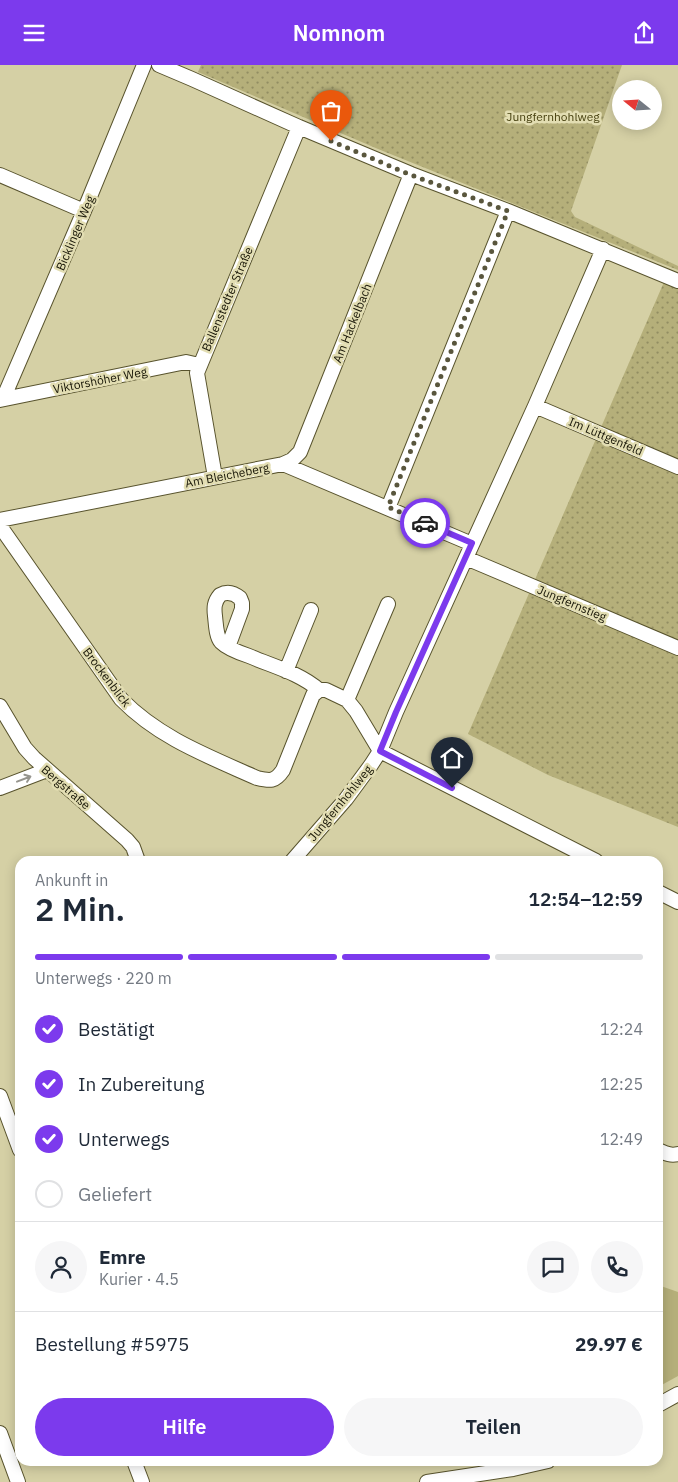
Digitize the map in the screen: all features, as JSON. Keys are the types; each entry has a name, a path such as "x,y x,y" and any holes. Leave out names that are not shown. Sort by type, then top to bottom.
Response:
{"street":[{"name":"Bicklinger Weg","path":"1,399 84,211 144,65"},
{"path":"159,65 411,175 508,211 678,281"},
{"name":"Ballenstedter Straße","path":"215,477 196,376 299,127"},
{"path":"0,175 84,211"},
{"name":"Am Hackelbach","path":"283,464 295,458 302,448 411,175"},
{"path":"388,507 508,211"},
{"name":"Jungfernhohlweg","path":"296,856 346,799 380,751 535,406 602,249"},
{"name":"Viktorshöher Weg","path":"1,399 186,362 200,365"},
{"name":"Im Lüttgenfeld","path":"535,406 678,467"},
{"name":"Am Bleicheberg","path":"0,520 283,464 472,543"},
{"name":"Brockenblick","path":"0,526 121,699 141,718 181,743 257,778 273,780 283,770 312,695 319,690"},
{"name":"Jungfernstieg","path":"466,558 678,648"},
{"path":"347,700 388,604"},
{"path":"286,671 311,610"},
{"path":"228,647 286,671 310,683 319,690 326,690 347,700 356,711 380,751 586,856"},
{"name":"Bergstraße","path":"0,706 25,748 47,770 130,843 136,856"},
{"path":"0,788 47,770"},
{"path":"663,894 678,902"},
{"path":"0,1096 15,1132"},
{"path":"663,1152 673,1155 678,1154"},
{"path":"663,1402 678,1394"},
{"path":"0,1433 18,1482"},
{"path":"136,1466 142,1482"},
{"path":"427,1482 527,1466"}],"green space":[{"path":"201,65 622,65 617,80 612,80 612,94 571,211 575,217 678,266 678,270 378,149 198,72"},
{"path":"664,282 678,288 678,827 548,775 468,734"},
{"path":"663,1287 678,1292 678,1376 663,1384"}],"way so far":[{"path":"331,141 411,175 508,211 388,507 425,523"}],"route":[{"path":"425,523 472,543 380,751 452,788"}]}
